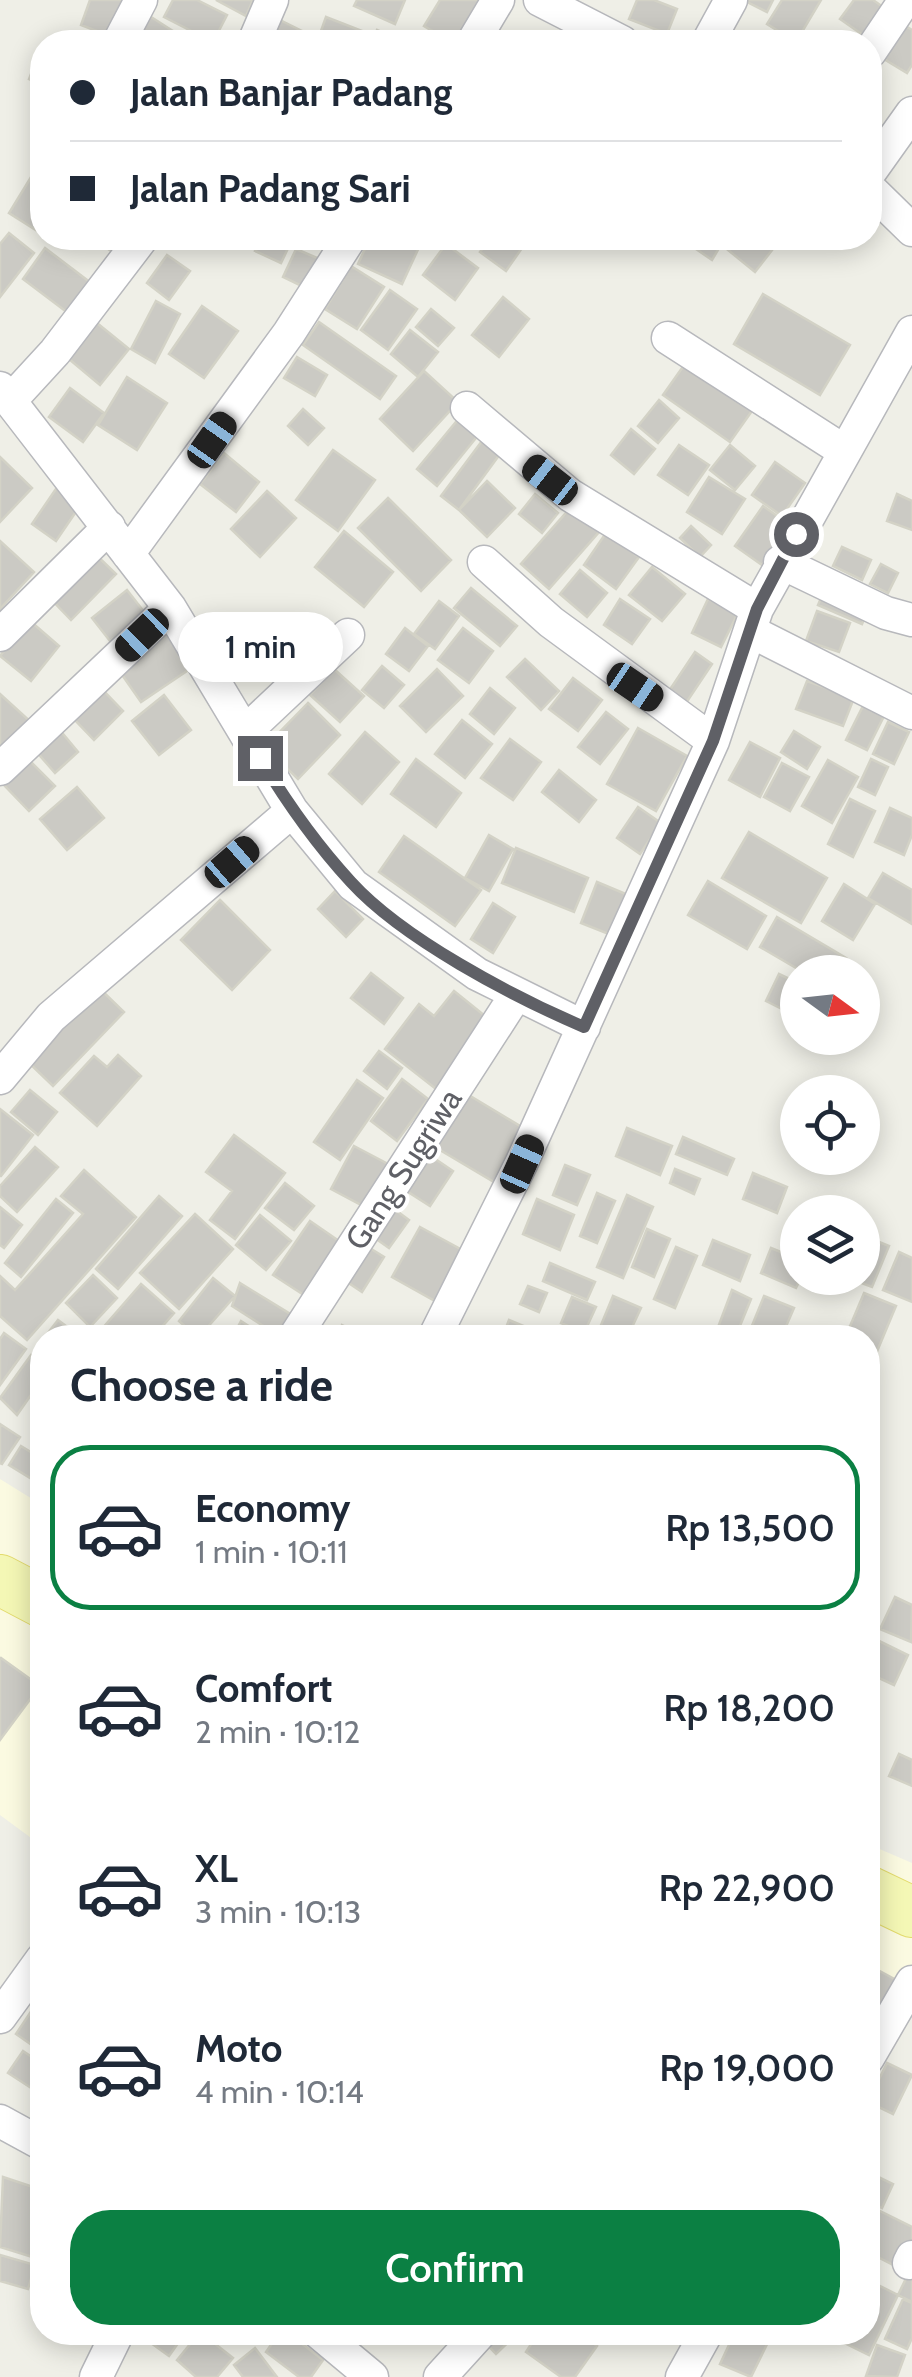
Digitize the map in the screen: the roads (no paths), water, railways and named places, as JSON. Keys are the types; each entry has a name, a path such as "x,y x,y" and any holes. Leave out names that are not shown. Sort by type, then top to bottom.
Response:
{"main road":[{"path":"0,1580 30,1596"}],"street":[{"path":"125,30 141,0"},
{"path":"259,30 272,0"},
{"path":"480,30 498,0"},
{"path":"540,0 599,30"},
{"path":"714,30 730,0"},
{"path":"882,34 905,0"},
{"path":"882,155 912,113"},
{"path":"882,201 912,230"},
{"path":"133,250 55,352 5,394 170,608 292,811 353,885 476,974 584,1027"},
{"path":"128,554 289,332 342,250"},
{"path":"441,1325 522,1164 713,741 753,620 780,562 912,332"},
{"path":"668,338 844,451"},
{"path":"467,408 570,495 753,620 912,712"},
{"path":"0,635 108,527"},
{"path":"484,562 550,622 713,741"},
{"path":"780,562 886,613 912,620"},
{"path":"0,770 170,608"},
{"path":"244,732 348,635"},
{"path":"0,1078 51,1017 292,811"},
{"name":"Gang Sugriwa","path":"302,1325 512,1001"},
{"path":"0,2017 30,1976"},
{"path":"880,2037 912,1982"},
{"path":"0,2121 30,2137"},
{"path":"96,2377 112,2345"},
{"path":"331,2345 360,2373"},
{"path":"440,2377 468,2345"},
{"path":"682,2377 700,2345"}]}
